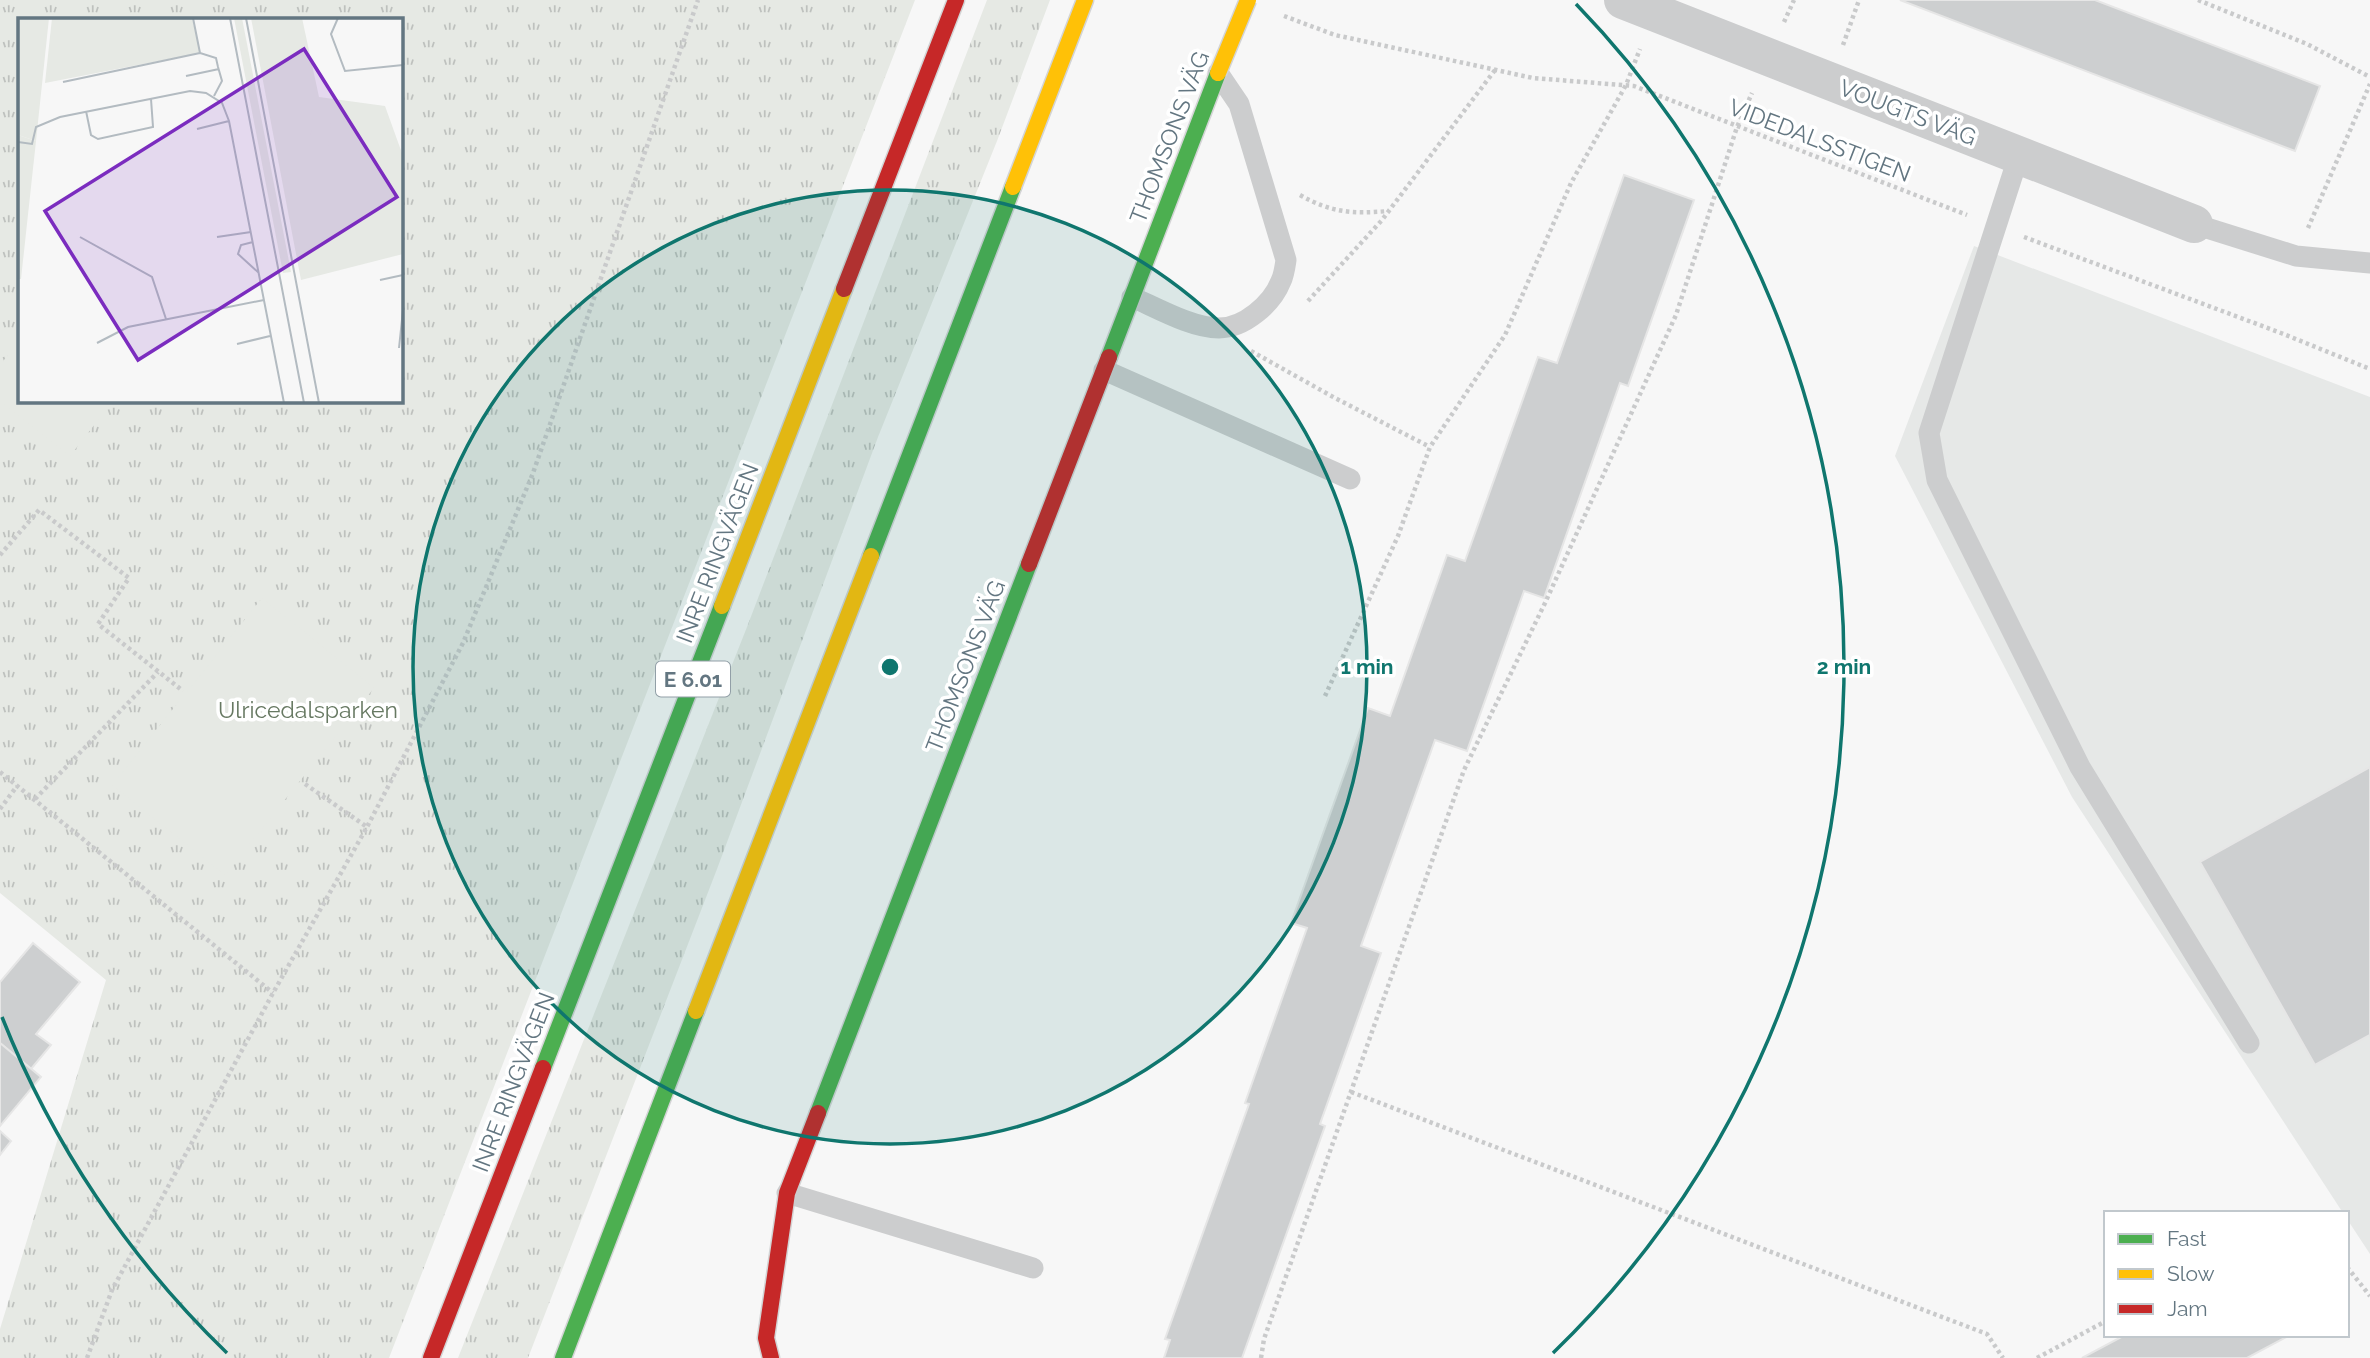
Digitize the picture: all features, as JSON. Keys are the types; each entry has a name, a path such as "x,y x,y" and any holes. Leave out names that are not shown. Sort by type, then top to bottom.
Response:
{"main road":[{"name":"INRE RINGVÄGEN","path":"431,1358 956,0"},
{"path":"563,1358 1085,0"},
{"name":"THOMSONS VÄG","path":"771,1358 766,1338 787,1193 1248,0"}],"street":[{"name":"VOUGTS VÄG","path":"1623,0 2194,223"}],"lane":[{"path":"1132,297 1186,320 1219,328 1244,322 1266,305 1281,282 1286,260 1239,104 1218,73"},
{"path":"2019,155 1929,433 1937,480 2080,767 2249,1043"},
{"path":"2194,223 2296,256 2370,263"},
{"path":"1104,370 1350,479"},
{"path":"787,1193 1033,1268"}],"path":[{"path":"88,1358 112,1290 273,993 367,827 463,643 533,473 698,0"},
{"path":"1830,81 1859,0"},
{"path":"2198,0 2306,44 2370,77"},
{"name":"VIDEDALSSTIGEN","path":"1275,12 1335,35 1533,78 1634,86 2370,369"},
{"path":"1304,305 1346,262 1389,211 1495,70"},
{"path":"2296,256 2370,84"},
{"path":"1325,696 1398,536 1430,447 1505,335 1571,183 1626,85"},
{"path":"1261,1358 1264,1339 1464,770 1545,603 1676,315 1737,127"},
{"path":"1299,194 1332,211 1351,214 1389,211"},
{"path":"1244,347 1430,447"},
{"path":"0,555 39,510 130,578 98,624 183,691"},
{"path":"35,799 158,672"},
{"path":"0,772 273,993"},
{"path":"304,784 367,827"},
{"path":"0,809 17,786"},
{"path":"1351,1092 1987,1334 2003,1358"},
{"path":"2349,1270 2370,1296"},
{"path":"2037,1358 2104,1322"}],"shaded area":[{"path":"1974,246 2370,397 2370,1254 2349,1222 2349,1211 2342,1211 2072,797 1895,456"}],"green space":[{"name":"Ulricedalsparken","path":"0,0 915,0 389,1358 0,1358 0,1329 106,980 0,893"},
{"path":"987,0 1050,0 997,141 878,437 717,869 528,1358 458,1358 747,627"},
{"path":"18,342 18,402 112,402 70,456 0,401 0,365"},
{"path":"262,598 374,688 225,875 112,785"}],"building":[{"path":"1900,0 2095,0 2320,86 2295,151"},
{"path":"1624,175 1694,200 1628,386 1620,383 1544,598 1524,591 1467,751 1435,740 1361,946 1381,953 1320,1124 1325,1126 1242,1358 1164,1358 1170,1340 1165,1339 1249,1104 1245,1103 1307,928 1291,923 1368,708 1390,716 1447,555 1465,561 1538,357 1557,363"},
{"path":"2370,767 2370,1035 2315,1065 2200,862"},
{"path":"33,943 80,982 36,1034 51,1045 31,1069 0,1043 0,982"},
{"path":"0,1043 41,1077 0,1126"},
{"path":"0,1131 11,1141 0,1155"},
{"path":"2121,1337 2286,1337 2247,1358 2082,1358"}],"traffic: fast":[{"path":"1109,357 1218,73"},
{"path":"871,556 1013,187"},
{"path":"818,1113 1029,564"},
{"path":"543,1068 722,606"},
{"path":"563,1358 696,1011"}],"traffic: slow":[{"path":"1013,187 1085,0"},
{"path":"1218,73 1248,0"},
{"path":"722,606 844,289"},
{"path":"696,1011 871,556"}],"traffic: jam":[{"path":"844,289 956,0"},
{"path":"1029,564 1109,357"},
{"path":"431,1358 543,1068"},
{"path":"771,1358 766,1338 787,1193 818,1113"}]}
